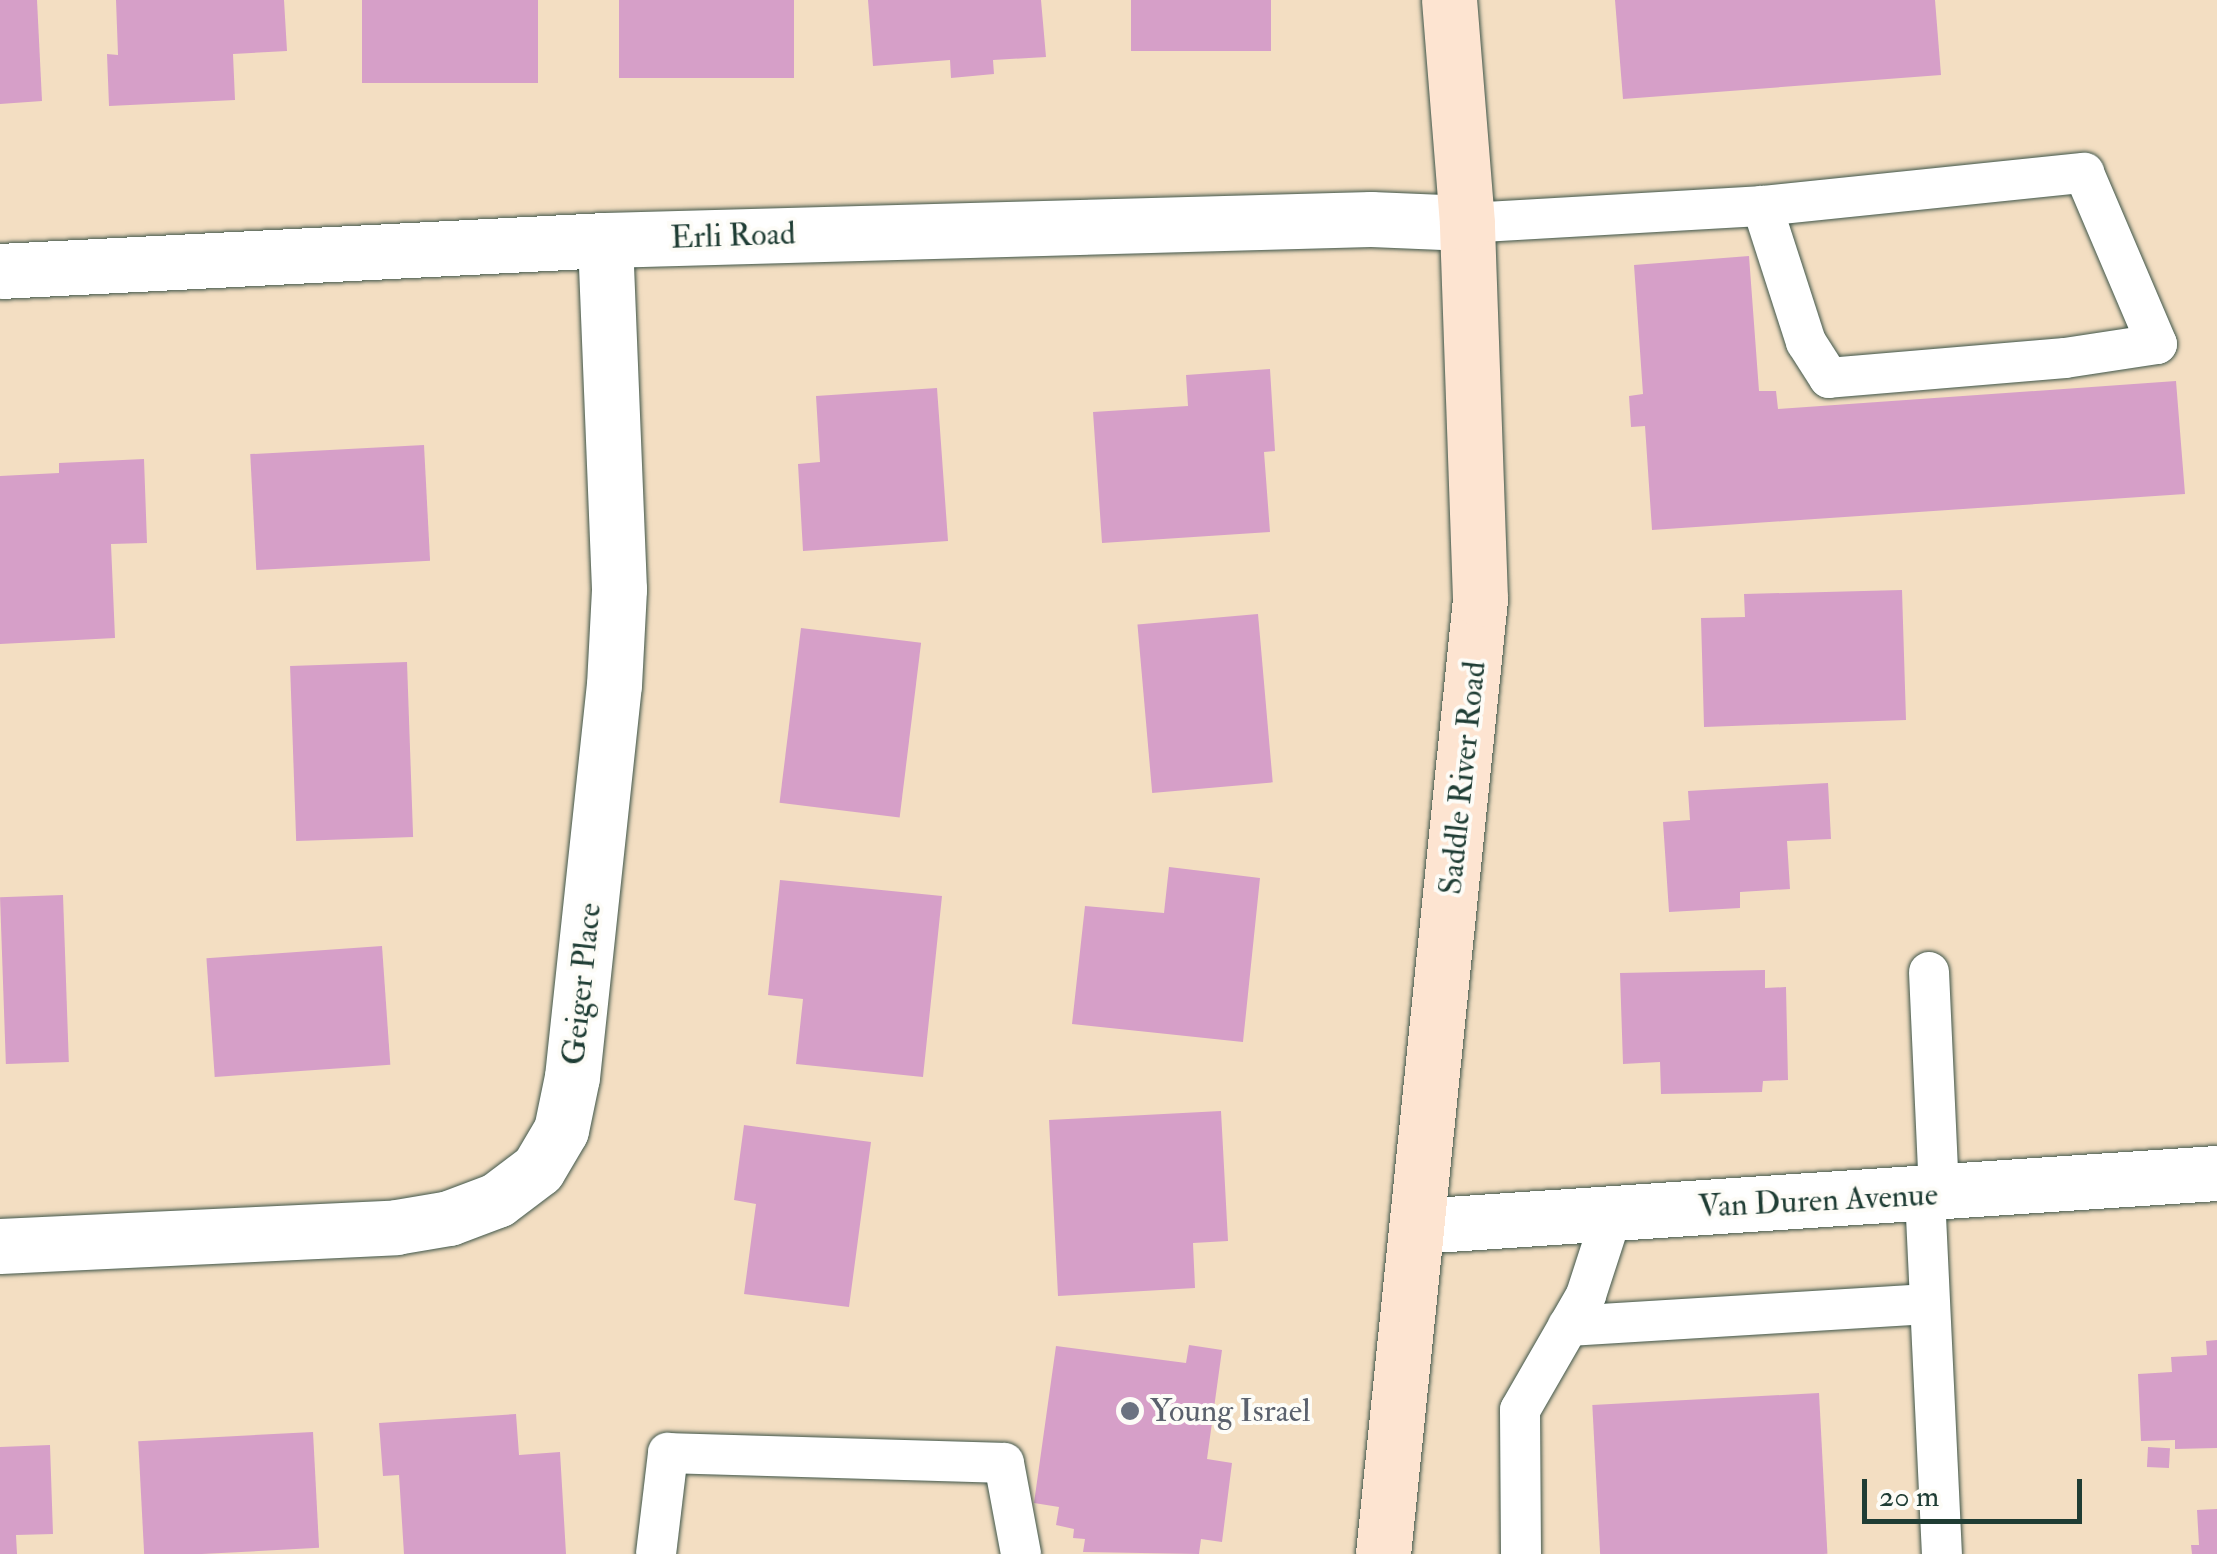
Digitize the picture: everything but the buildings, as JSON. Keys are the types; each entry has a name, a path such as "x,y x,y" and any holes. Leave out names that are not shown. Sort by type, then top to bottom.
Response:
{"main road":[{"name":"Saddle River Road","path":"1383,1554 1480,598 1467,223 1449,0"}],"street":[{"name":"Erli Road","path":"0,270 605,240 1371,219 1467,223"},
{"name":"Geiger Place","path":"0,1246 396,1226 449,1218 497,1200 538,1170 560,1130 572,1077 614,686 619,589 605,240"},
{"name":"Van Duren Avenue","path":"1418,1226 1932,1195 2217,1173"}],"lane":[{"path":"1467,223 1762,206 2084,173 2157,344 2065,358 1829,378 1806,342 1762,206"},
{"path":"1928,972 1932,1195 1928,1304 1942,1554"},
{"path":"1521,1554 1520,1410 1586,1295 1613,1212"},
{"path":"1568,1326 1928,1304"},
{"path":"656,1554 668,1453 1004,1463 1021,1554"}],"place":[{"name":"Young Israel","path":"1130,1411"}]}
